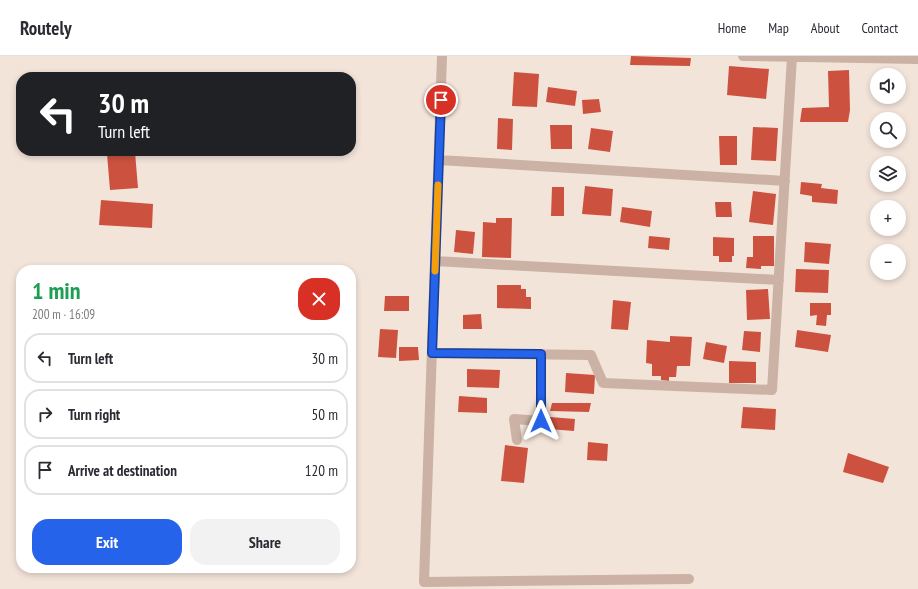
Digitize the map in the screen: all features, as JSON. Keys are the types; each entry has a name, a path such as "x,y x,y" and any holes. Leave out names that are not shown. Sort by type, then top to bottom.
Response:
{"street":[{"path":"442,56 424,582 689,580"},
{"path":"744,56 918,59"},
{"path":"432,353 591,355 603,383 772,390 792,57"},
{"path":"439,160 785,181"},
{"path":"435,262 779,280"},
{"path":"517,440 514,419 541,421 541,354"}],"building":[{"path":"631,56 691,58 690,66 630,65"},
{"path":"729,66 769,69 766,99 727,95"},
{"path":"849,70 850,110 848,122 800,122 802,108 829,107 828,71"},
{"path":"514,72 539,74 537,107 512,106"},
{"path":"548,87 577,91 575,106 546,102"},
{"path":"599,99 601,112 583,114 582,100"},
{"path":"498,118 513,119 512,150 497,149"},
{"path":"550,125 572,125 572,149 551,149"},
{"path":"753,127 778,128 776,161 751,160"},
{"path":"591,128 613,131 610,152 588,149"},
{"path":"719,136 737,136 737,165 720,165"},
{"path":"107,156 135,156 138,188 110,190"},
{"path":"801,182 822,184 821,188 838,190 837,204 812,202 812,196 800,194"},
{"path":"585,186 613,189 611,216 582,214"},
{"path":"552,187 564,187 564,216 551,216"},
{"path":"753,191 776,194 773,225 749,222"},
{"path":"101,200 153,204 152,228 99,225"},
{"path":"715,202 731,202 732,217 716,217"},
{"path":"622,207 652,211 650,227 620,222"},
{"path":"496,218 512,218 511,258 482,257 483,222 496,223"},
{"path":"456,230 475,232 473,254 454,252"},
{"path":"649,236 670,238 669,250 648,248"},
{"path":"753,236 774,236 774,266 761,266 761,269 746,268 747,257 753,257"},
{"path":"713,237 734,238 734,256 732,256 732,262 719,262 719,256 713,256"},
{"path":"805,242 831,244 829,264 804,262"},
{"path":"796,269 829,270 828,293 795,292"},
{"path":"497,285 521,285 521,289 526,289 526,297 531,297 531,309 497,308"},
{"path":"768,289 770,319 747,320 746,290"},
{"path":"385,296 409,296 409,311 384,311"},
{"path":"613,300 631,302 628,330 611,329"},
{"path":"810,303 831,303 831,315 827,315 826,326 816,325 817,315 810,316"},
{"path":"481,314 482,329 463,329 463,315"},
{"path":"380,329 398,330 396,358 378,357"},
{"path":"797,330 831,335 828,352 795,347"},
{"path":"744,331 761,332 760,352 742,350"},
{"path":"670,336 692,337 690,366 677,366 676,377 669,377 669,381 661,380 661,376 652,376 652,364 646,363 647,340 670,342"},
{"path":"706,342 727,346 724,363 703,359"},
{"path":"399,347 418,347 419,360 399,361"},
{"path":"729,361 756,362 756,383 729,383"},
{"path":"467,369 500,370 499,388 467,387"},
{"path":"566,373 595,375 594,394 565,392"},
{"path":"459,396 487,398 487,413 458,412"},
{"path":"552,403 591,403 589,412 550,411"},
{"path":"743,407 776,409 775,430 741,428"},
{"path":"550,417 575,419 574,431 549,429"},
{"path":"588,442 608,444 607,461 587,460"},
{"path":"505,445 528,448 524,483 501,481"},
{"path":"848,453 889,467 883,483 843,472"}],"slow traffic":[{"path":"435,271 438,185"}],"route":[{"path":"441,100 432,353 541,354 541,421"}]}
